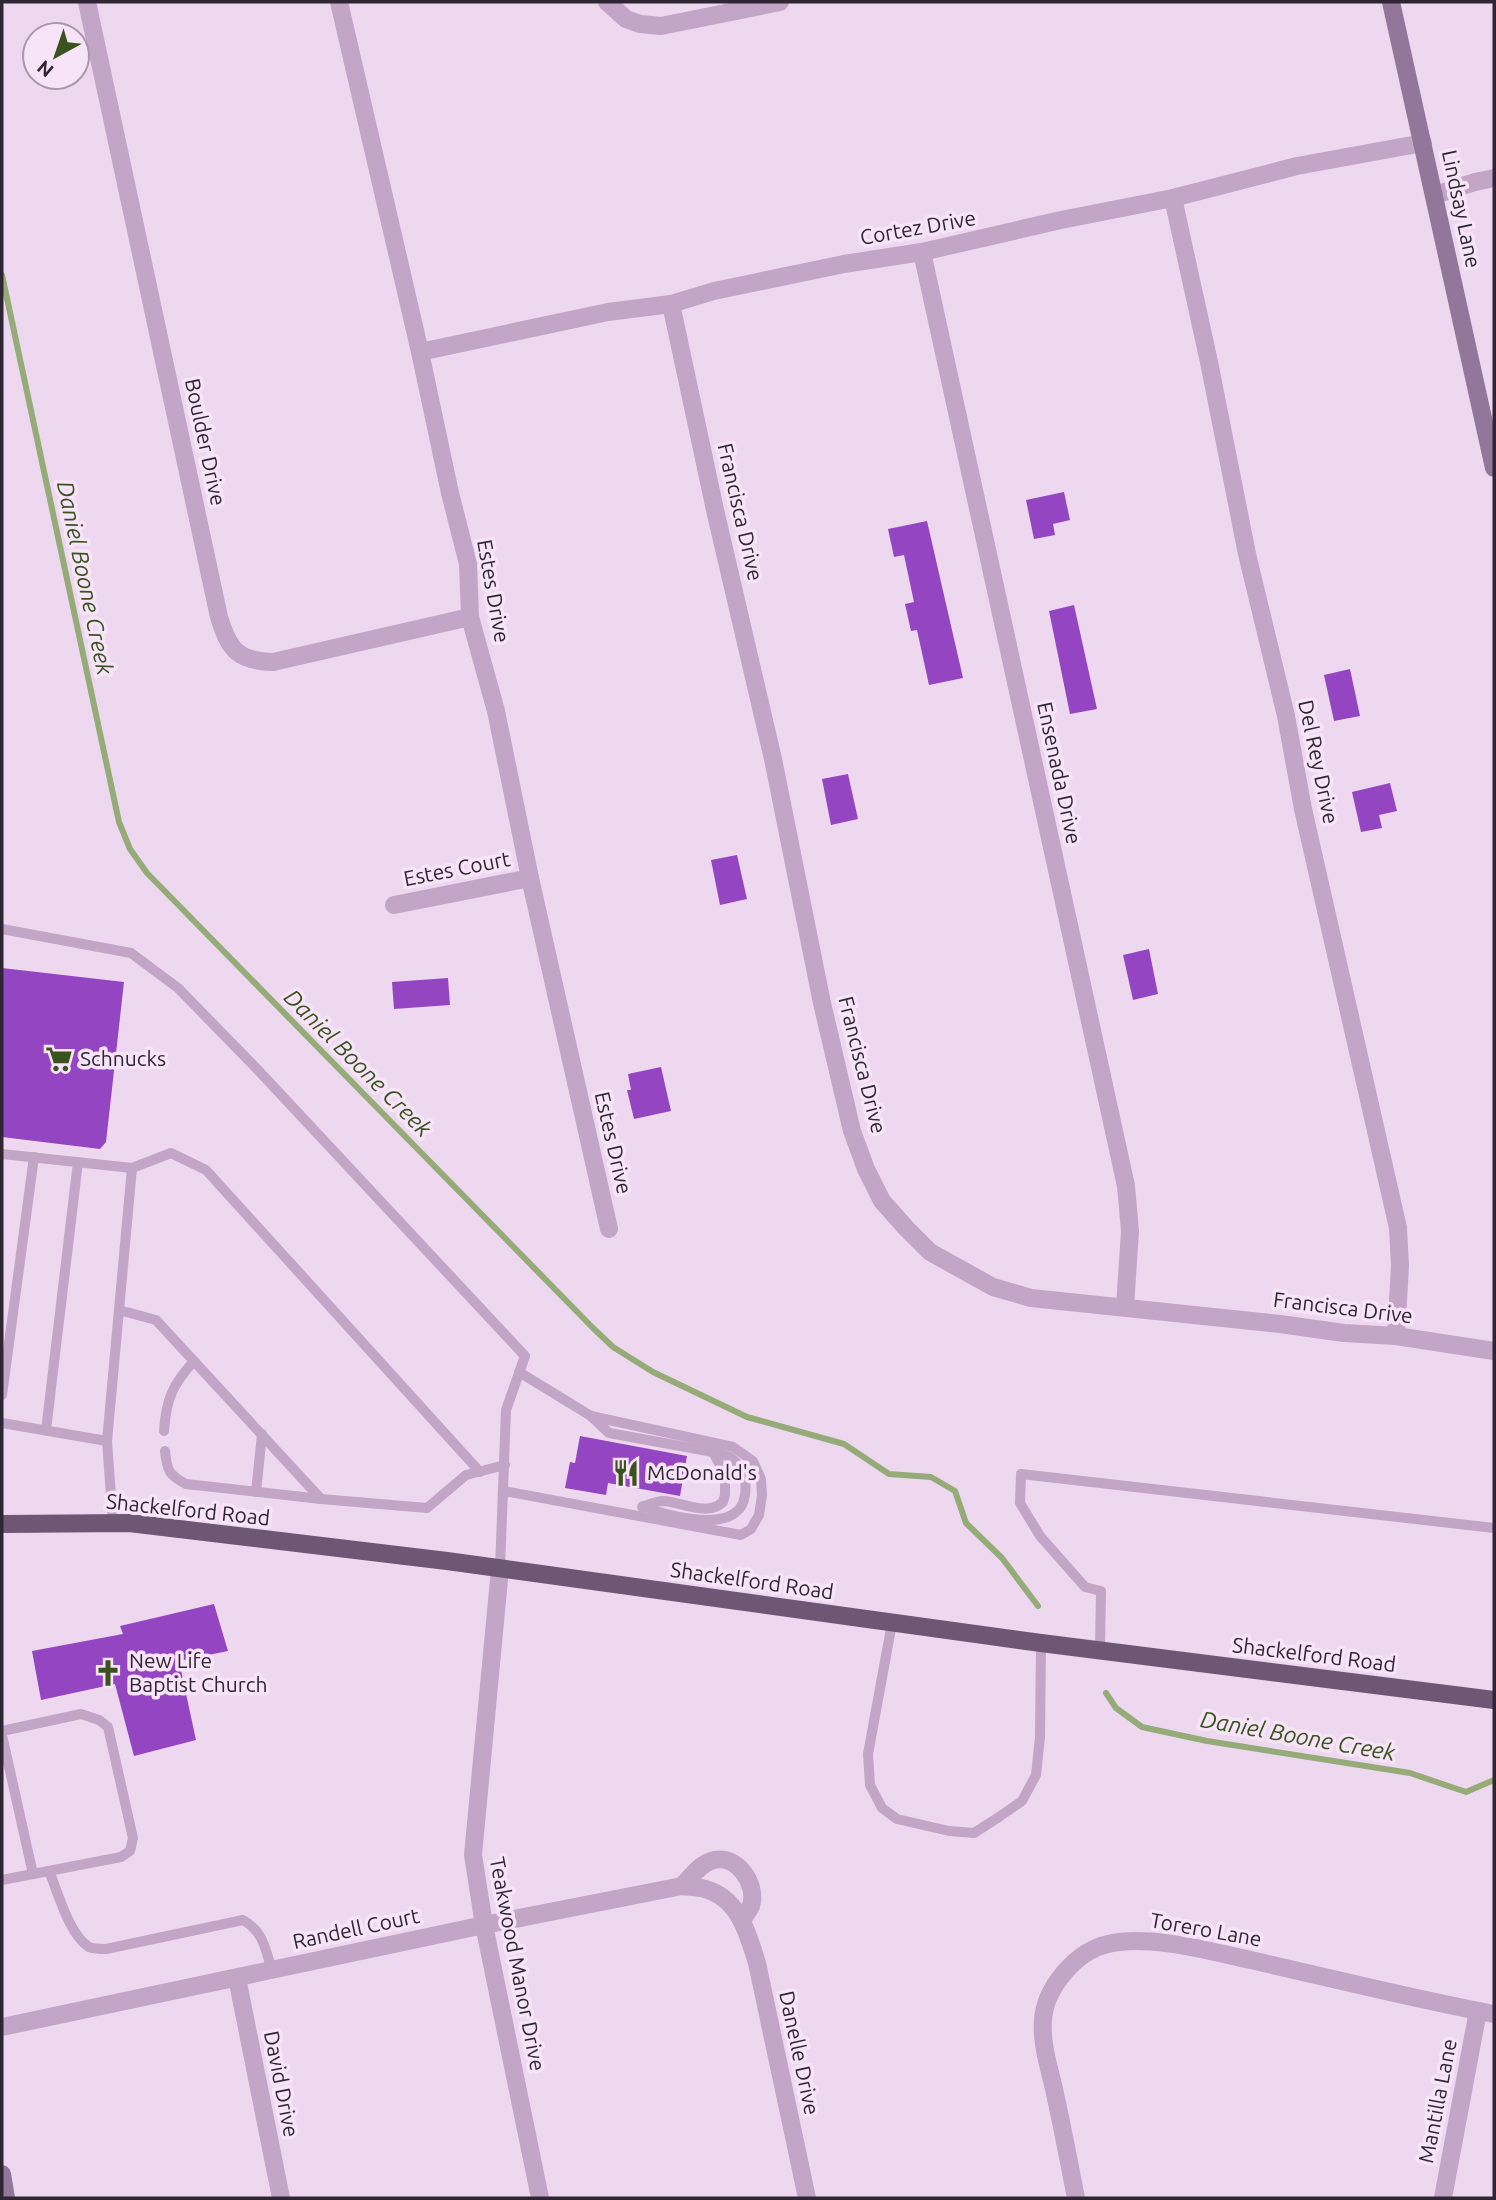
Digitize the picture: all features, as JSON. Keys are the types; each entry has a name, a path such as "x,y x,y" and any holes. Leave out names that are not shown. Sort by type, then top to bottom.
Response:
{"main road":[{"name":"Shackelford Road","path":"2,1524 129,1523 447,1561 1041,1643 1494,1700"}],"street":[{"name":"Boulder Drive","path":"87,2 225,636 236,651 252,662 273,662 470,617"},
{"name":"Estes Drive","path":"339,2 468,564 470,617 496,711 530,878 609,1229"},
{"path":"607,2 626,19 640,24 661,26 780,2"},
{"name":"Lindsay Lane","path":"1391,2 1493,459"},
{"name":"Cortez Drive","path":"420,352 608,312 671,304 715,291 844,264 922,252 1173,198 1297,166 1423,143"},
{"path":"1435,195 1494,178"},
{"name":"Del Rey Drive","path":"1173,198 1247,554 1286,716 1303,809 1398,1228 1400,1278 1396,1336"},
{"name":"Ensenada Drive","path":"922,252 1126,1186 1130,1231 1125,1307"},
{"name":"Francisca Drive","path":"671,304 715,510 773,759 822,1003 852,1131 866,1169 882,1201 930,1252 993,1287 1031,1298 1344,1333 1396,1336 1494,1351"},
{"name":"Estes Court","path":"394,905 530,878"},
{"name":"Teakwood Manor Drive","path":"500,1569 473,1855 484,1925 540,2198"},
{"path":"682,1886 710,1861 721,1859 736,1866 748,1877 752,1892 751,1907 742,1920"},
{"name":"Randell Court","path":"2,2027 682,1886 705,1889 720,1895"},
{"name":"Danelle Drive","path":"720,1895 738,1912 757,1963 807,2198"},
{"name":"Torero Lane","path":"1076,2198 1045,2049 1043,2020 1050,1993 1065,1972 1084,1954 1105,1944 1131,1940 1161,1943 1486,2013"},
{"name":"David Drive","path":"237,1978 281,2198"},
{"name":"Mantilla Lane","path":"1443,2198 1486,2013"},
{"path":"2,2174 6,2198"}],"lane":[{"path":"2,929 131,953 178,988 525,1356 506,1410 500,1569"},
{"path":"2,1154 132,1168 171,1153 206,1170 480,1472"},
{"path":"2,1395 34,1157"},
{"path":"46,1430 78,1162"},
{"path":"113,1523 107,1441 132,1168"},
{"path":"119,1310 156,1320 321,1499"},
{"path":"164,1431 169,1397 177,1380 194,1361"},
{"path":"519,1372 591,1416 609,1433 713,1452 730,1457 743,1472 746,1487 741,1506 736,1513 727,1517 706,1520 658,1512 643,1506"},
{"path":"504,1491 741,1535 751,1529 759,1515 762,1495 761,1479 753,1461 733,1447 591,1416"},
{"path":"2,1423 107,1441"},
{"path":"256,1492 262,1434"},
{"path":"165,1451 166,1468 174,1477 186,1483 426,1508 466,1475 505,1465"},
{"path":"630,1516 643,1506 661,1501 694,1508 714,1508 723,1502 726,1495 724,1474 713,1452"},
{"path":"1100,1650 1101,1591 1085,1587 1040,1536 1020,1503 1021,1474 1494,1528"},
{"path":"892,1623 868,1754 870,1785 883,1808 897,1819 949,1831 974,1833 999,1817 1022,1801 1036,1775 1040,1737 1041,1643"},
{"path":"2,1880 121,1857 130,1851 133,1838 108,1727 99,1720 81,1714 2,1733 33,1874"},
{"path":"49,1871 71,1925 80,1939 92,1948 106,1949 243,1920 261,1936 272,1970"}],"building":[{"path":"1064,492 1070,520 1053,524 1055,535 1034,539 1026,500"},
{"path":"927,521 963,678 929,685 917,630 911,631 905,604 914,602 904,555 894,557 888,529"},
{"path":"1074,605 1097,709 1070,714 1049,611"},
{"path":"1350,669 1360,716 1334,721 1324,675"},
{"path":"848,774 858,819 831,825 822,779"},
{"path":"1390,783 1397,811 1379,815 1382,828 1361,832 1352,792"},
{"path":"737,855 747,899 720,905 711,860"},
{"path":"1149,949 1158,994 1133,1000 1123,955"},
{"name":"Schnucks","path":"2,968 124,982 106,1142 100,1149 2,1137"},
{"path":"448,978 450,1005 394,1009 392,982"},
{"path":"661,1067 671,1111 634,1119 627,1090 631,1090 628,1074"},
{"name":"McDonald's","path":"580,1436 687,1456 680,1496 608,1483 606,1495 565,1488 570,1462 575,1463"},
{"name":"New Life Baptist Church","path":"214,1604 228,1651 179,1661 196,1740 134,1756 115,1684 41,1700 32,1651 123,1634 120,1626"}],"waterway":[{"name":"Daniel Boone Creek","path":"2,275 119,822 130,849 147,873 613,1347 653,1372 747,1417 844,1444 889,1474 931,1477 955,1491 966,1523 1002,1558 1038,1606"},
{"name":"Daniel Boone Creek","path":"1106,1693 1116,1708 1142,1727 1207,1741 1410,1773 1466,1792 1494,1780"}],"place":[{"name":"Schnucks","path":"59,1059"},
{"name":"McDonald's","path":"626,1473"},
{"name":"New Life Baptist Church","path":"108,1673"}]}
